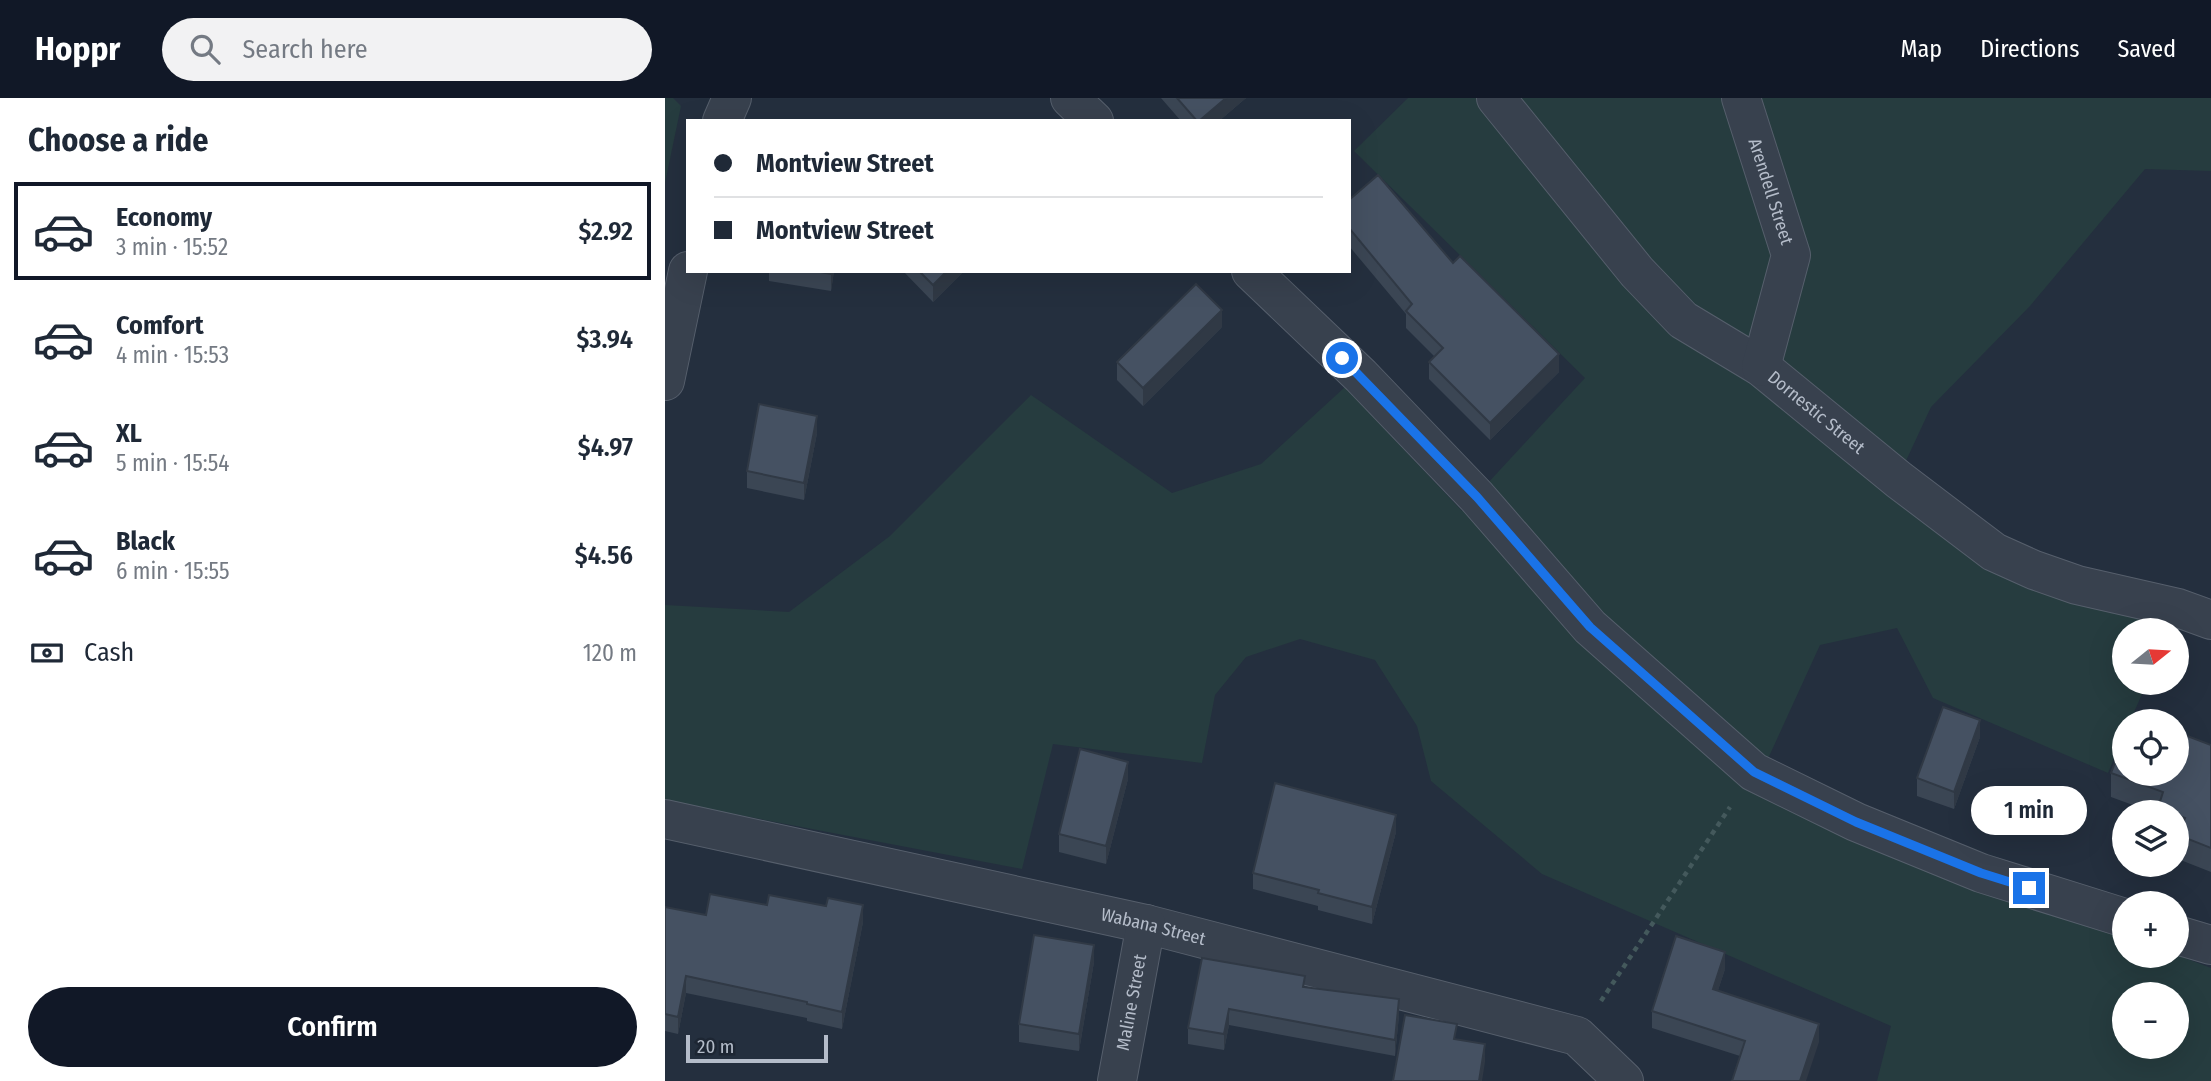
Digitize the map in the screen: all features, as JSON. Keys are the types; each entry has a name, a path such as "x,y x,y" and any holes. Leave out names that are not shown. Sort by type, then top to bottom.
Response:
{"street":[{"path":"723,119 731,98"},
{"path":"1070,98 1092,119"},
{"name":"Dornestic Street","path":"1496,98 1637,272 1683,320 1761,367 1899,480 1994,552 2077,585 2178,608 2211,620"},
{"name":"Arendell Street","path":"1741,98 1791,255 1761,367"},
{"path":"665,381 688,273"},
{"path":"1253,273 1361,376 1477,497 1590,627 1754,772 1856,822 1981,873 2112,914"},
{"name":"Wabana Street","path":"665,819 1146,924 1577,1037 1624,1081"},
{"name":"Maline Street","path":"1117,1081 1146,924"},
{"path":"2189,939 2211,945"}],"path":[{"path":"1577,1037 1754,772"}],"green space":[{"path":"665,98 673,98 681,106 665,183"},
{"path":"1408,98 2211,98 2211,171 2145,169 2030,306 1931,407 1891,493 2161,618 2112,618 2112,695 2142,695 2135,709 2112,709 2112,763 2108,773 1933,698 1897,628 1820,645 1766,763 2112,929 2112,968 2189,968 2189,960 2211,968 2211,1081 1877,1081 1891,1026 1542,874 1431,781 1417,726 1375,660 1300,639 1246,657 1215,695 1202,763 1053,744 1022,869 665,801 665,605 789,612 890,536 1031,395 1172,493 1261,464 1345,387 1462,511 1585,378 1354,151"}],"building":[{"path":"1177,98 1226,98 1201,119 1195,119"},
{"path":"1378,175 1453,263 1460,256 1559,354 1490,423 1429,362 1443,348 1406,311 1412,304 1351,230 1351,198"},
{"path":"921,273 945,273 933,285"},
{"path":"1196,284 1222,310 1143,388 1117,362"},
{"path":"759,404 817,416 804,483 747,471"},
{"path":"1943,707 1980,720 1954,792 1917,778"},
{"path":"2189,737 2211,745 2211,848 2189,839 2189,800 2160,800 2163,792 2147,786 2189,786"},
{"path":"1080,749 1128,762 1106,846 1059,834"},
{"path":"1275,783 1396,815 1372,907 1253,873"},
{"path":"710,894 767,905 769,895 826,906 828,898 863,905 842,1012 686,976 678,1017 665,1014 665,907 706,915"},
{"path":"1034,935 1094,945 1079,1034 1019,1024"},
{"path":"1676,936 1725,952 1713,989 1819,1024 1800,1081 1732,1081 1745,1041 1652,1011"},
{"path":"1202,958 1305,976 1303,987 1399,999 1395,1040 1229,1009 1224,1034 1188,1028"},
{"path":"1405,1015 1457,1024 1454,1039 1485,1044 1479,1081 1393,1081"}],"route":[{"path":"1342,358 1477,497 1590,627 1754,772 1856,822 1981,873 2029,888"}]}
